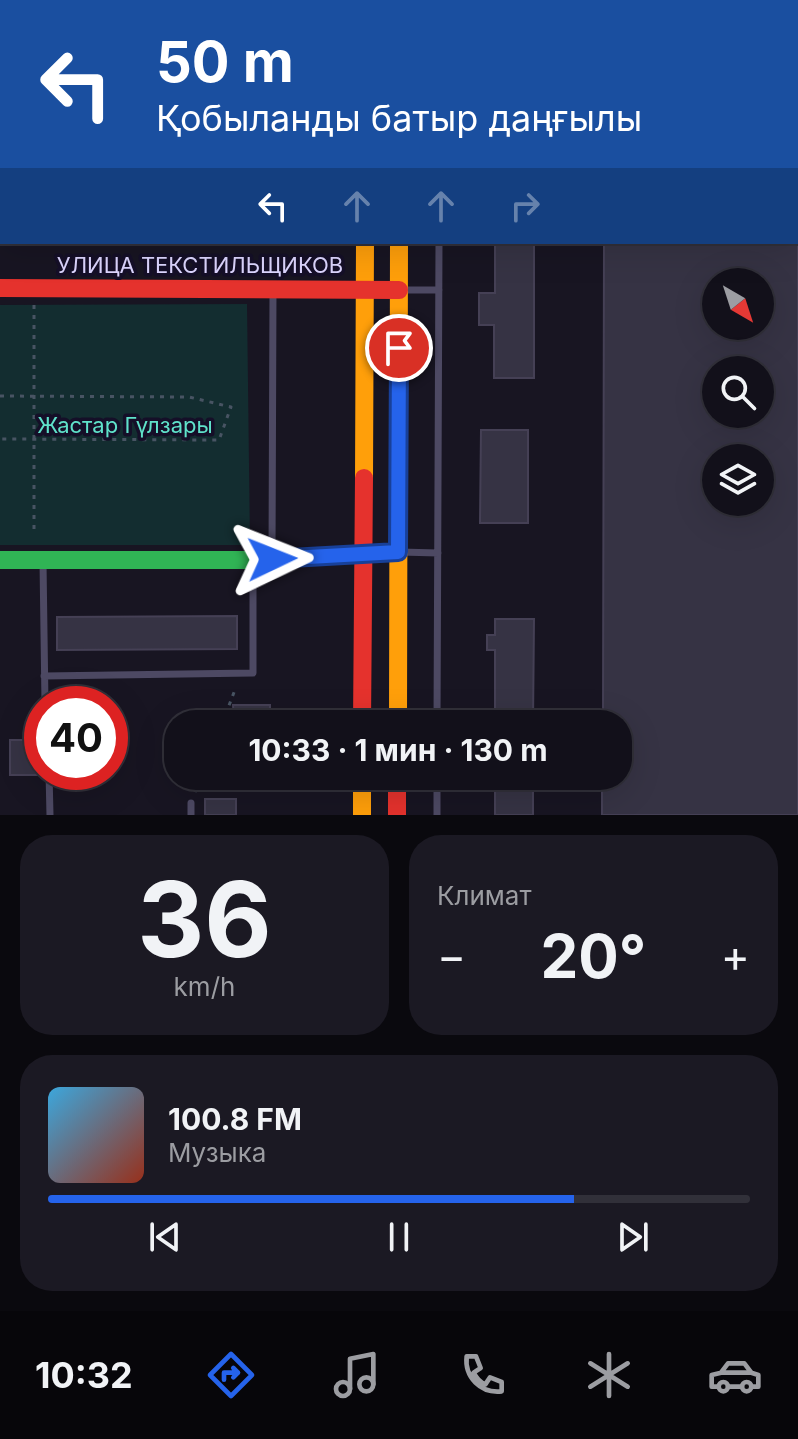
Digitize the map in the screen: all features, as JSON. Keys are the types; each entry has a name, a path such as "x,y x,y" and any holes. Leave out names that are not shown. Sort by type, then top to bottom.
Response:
{"street":[{"path":"362,710 365,244"},
{"path":"398,710 399,244"},
{"name":"УЛИЦА ТЕКСТИЛЬЩИКОВ","path":"0,288 399,290"},
{"path":"0,560 263,560 398,552"},
{"path":"362,790 362,815"},
{"path":"397,790 397,815"}],"lane":[{"path":"437,710 439,244"},
{"path":"44,676 253,673 263,560 273,289"},
{"path":"399,290 439,290"},
{"path":"398,552 438,553"},
{"path":"43,560 44,686"},
{"path":"49,790 50,815"},
{"path":"437,790 437,815"},
{"path":"191,803 191,815"}],"path":[{"path":"34,301 34,534"},
{"path":"0,396 189,397 231,407 219,440 0,439"},
{"path":"227,710 241,673"},
{"path":"191,803 196,790"}],"green space":[{"name":"Жастар Гүлзары","path":"247,304 250,545 0,545 0,305"}],"building":[{"path":"495,244 534,244 534,378 494,378 494,325 479,325 479,293 495,293"},
{"path":"604,244 798,244 798,815 602,815 602,790 632,790 632,710 603,710"},
{"path":"481,430 528,430 528,523 480,523"},
{"path":"237,616 237,649 57,650 57,617"},
{"path":"495,619 534,619 533,710 495,710 495,650 487,650 487,635 495,635"},
{"path":"233,705 270,705 270,710 233,710"},
{"path":"10,740 24,740 24,775 10,775"},
{"path":"495,790 533,790 533,815 495,815"},
{"path":"205,799 236,799 236,815 205,815"}],"traffic: fast":[{"path":"0,560 253,560 398,552"}],"traffic: slow":[{"path":"364,478 365,244"},
{"path":"398,710 399,244"},
{"path":"362,790 362,815"}],"traffic: jam":[{"path":"0,288 399,290"},
{"path":"362,710 364,478"},
{"path":"397,790 397,815"}],"route":[{"path":"272,559 398,552 399,348"}]}
